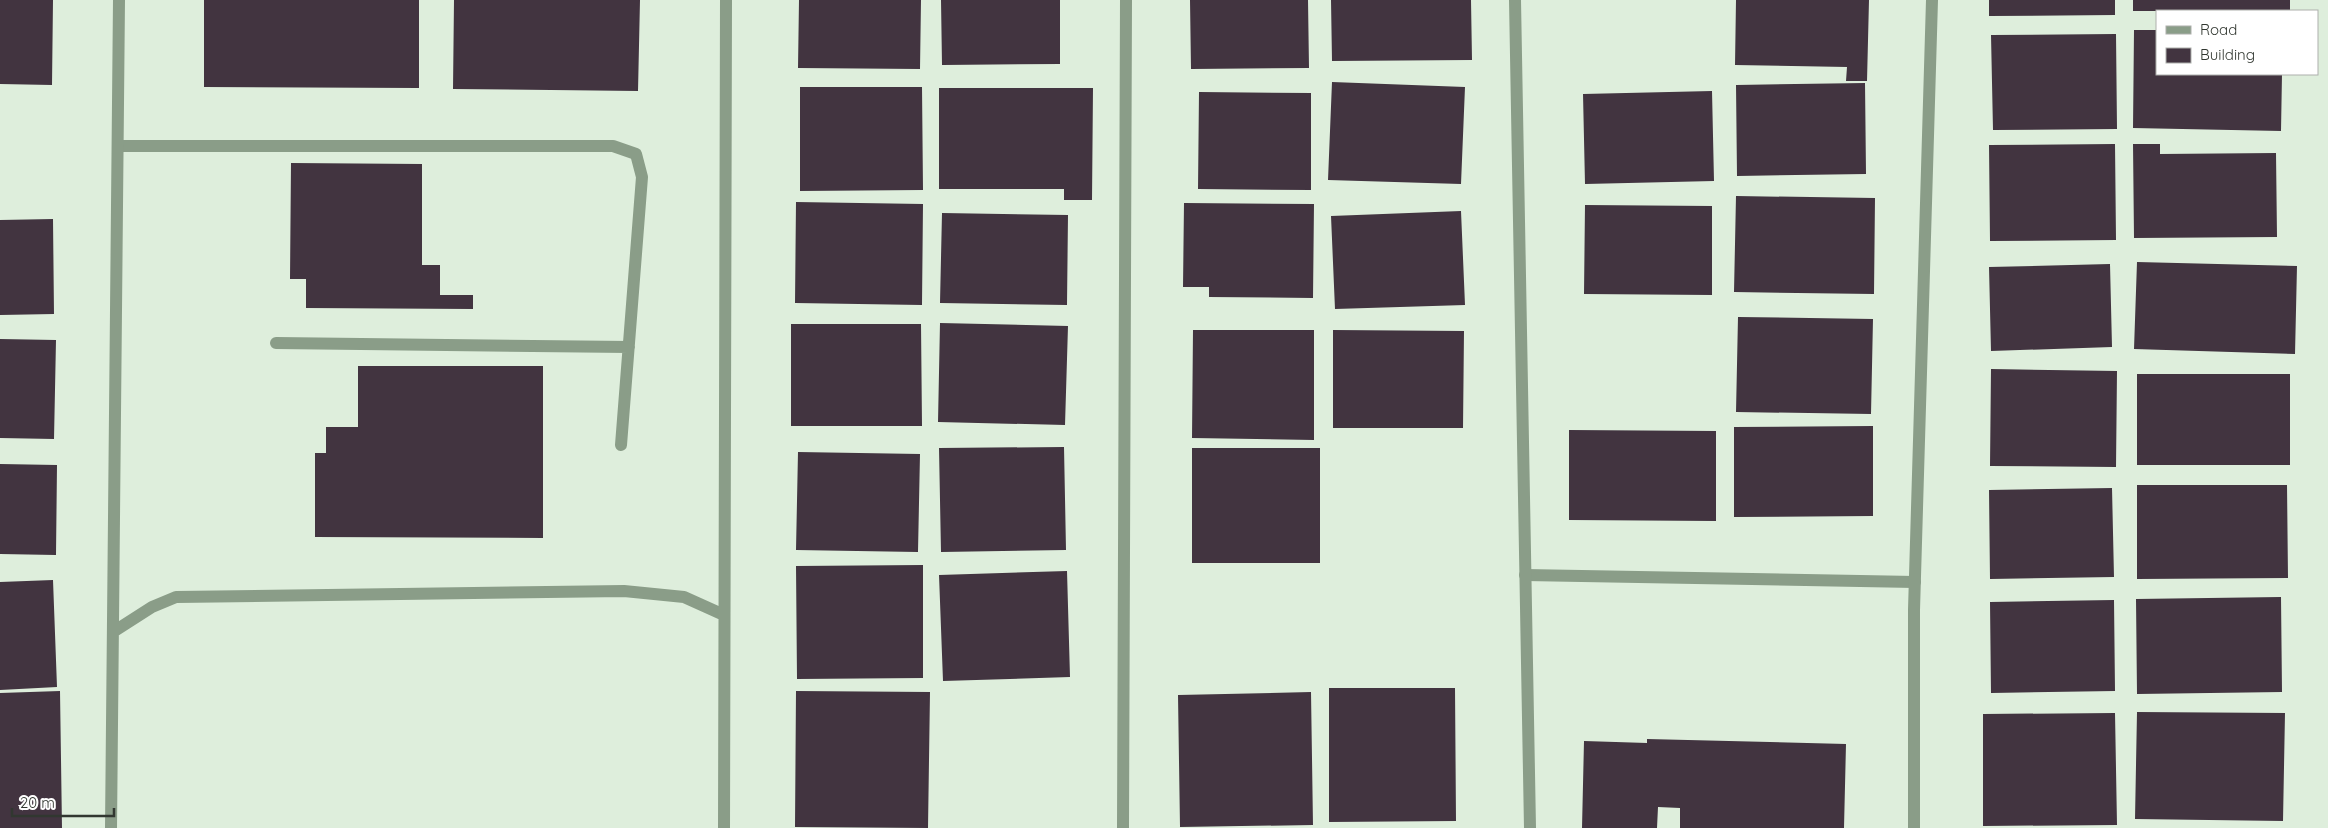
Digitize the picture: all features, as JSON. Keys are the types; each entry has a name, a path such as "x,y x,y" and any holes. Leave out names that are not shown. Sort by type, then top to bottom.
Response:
{"street":[{"path":"111,828 119,0"},
{"path":"724,828 726,0"},
{"path":"1124,828 1126,0"},
{"path":"1515,0 1530,828"},
{"path":"1914,828 1915,582 1932,0"},
{"path":"118,146 613,146 636,154 642,177 621,445"},
{"path":"276,343 628,347"},
{"path":"1525,575 1915,582"},
{"path":"113,632 152,607 176,597 624,591 684,597 724,615"}],"building":[{"path":"0,0 53,0 52,85 0,84"},
{"path":"204,0 419,0 419,88 204,87"},
{"path":"454,0 640,0 638,91 453,89"},
{"path":"799,0 921,0 920,69 798,68"},
{"path":"941,0 1060,0 1060,64 942,65"},
{"path":"1190,0 1308,0 1309,68 1191,69"},
{"path":"1331,0 1471,0 1472,60 1332,61"},
{"path":"1736,0 1869,0 1867,81 1846,81 1847,67 1735,65"},
{"path":"1989,0 2115,0 2115,15 1989,16"},
{"path":"2133,0 2290,0 2290,10 2133,11"},
{"path":"2134,30 2156,30 2156,75 2282,75 2281,131 2133,128"},
{"path":"2116,34 2117,129 1993,130 1991,35"},
{"path":"1332,82 1465,87 1461,184 1328,180"},
{"path":"1865,83 1866,174 1737,176 1736,85"},
{"path":"800,87 922,87 923,190 800,191"},
{"path":"939,88 1093,88 1092,200 1064,200 1064,189 939,189"},
{"path":"1712,91 1714,181 1585,184 1583,94"},
{"path":"1199,92 1311,93 1311,190 1198,189"},
{"path":"2115,144 2116,240 1990,241 1989,145"},
{"path":"2133,144 2160,144 2160,154 2276,153 2277,237 2134,238"},
{"path":"291,163 422,164 422,265 440,265 440,295 473,295 473,309 306,308 306,279 290,279"},
{"path":"1736,196 1875,198 1874,294 1734,292"},
{"path":"796,202 923,204 922,305 795,303"},
{"path":"1184,203 1314,204 1313,298 1209,297 1209,287 1183,287"},
{"path":"1585,205 1712,206 1712,295 1584,294"},
{"path":"1461,211 1465,305 1335,309 1331,216"},
{"path":"942,213 1068,215 1067,305 940,303"},
{"path":"53,219 54,314 0,315 0,220"},
{"path":"2137,262 2297,266 2295,354 2134,349"},
{"path":"2110,264 2112,347 1991,351 1989,267"},
{"path":"1738,317 1873,319 1871,414 1736,412"},
{"path":"940,323 1068,326 1065,425 938,422"},
{"path":"791,324 921,324 922,426 791,426"},
{"path":"1193,330 1314,330 1314,440 1192,438"},
{"path":"1333,330 1464,331 1463,428 1333,428"},
{"path":"0,339 56,340 54,439 0,438"},
{"path":"358,366 543,366 543,538 315,537 315,453 326,453 326,427 358,427"},
{"path":"1991,369 2117,371 2116,467 1990,466"},
{"path":"2137,374 2290,374 2290,465 2137,465"},
{"path":"1873,426 1873,516 1734,517 1734,427"},
{"path":"1569,430 1716,431 1716,521 1569,520"},
{"path":"1064,447 1066,550 941,552 939,448"},
{"path":"1192,448 1320,448 1320,563 1192,563"},
{"path":"798,452 920,454 918,552 796,550"},
{"path":"0,464 57,465 56,555 0,554"},
{"path":"2137,485 2287,485 2288,578 2137,579"},
{"path":"2112,488 2114,577 1990,579 1989,490"},
{"path":"923,565 923,678 797,679 796,566"},
{"path":"1067,571 1070,677 943,681 939,575"},
{"path":"53,580 57,687 0,690 0,582"},
{"path":"2281,597 2282,692 2137,694 2136,599"},
{"path":"2114,600 2115,691 1991,693 1990,602"},
{"path":"1329,688 1455,688 1456,821 1329,822"},
{"path":"60,691 62,828 0,828 0,693"},
{"path":"796,691 930,692 928,828 795,827"},
{"path":"1311,692 1313,825 1180,827 1178,695"},
{"path":"2137,712 2285,713 2283,821 2135,819"},
{"path":"2115,713 2117,825 1983,826 1983,714"},
{"path":"1647,739 1846,744 1844,828 1680,828 1680,808 1658,807 1657,828 1582,828 1584,741 1647,743"}]}
